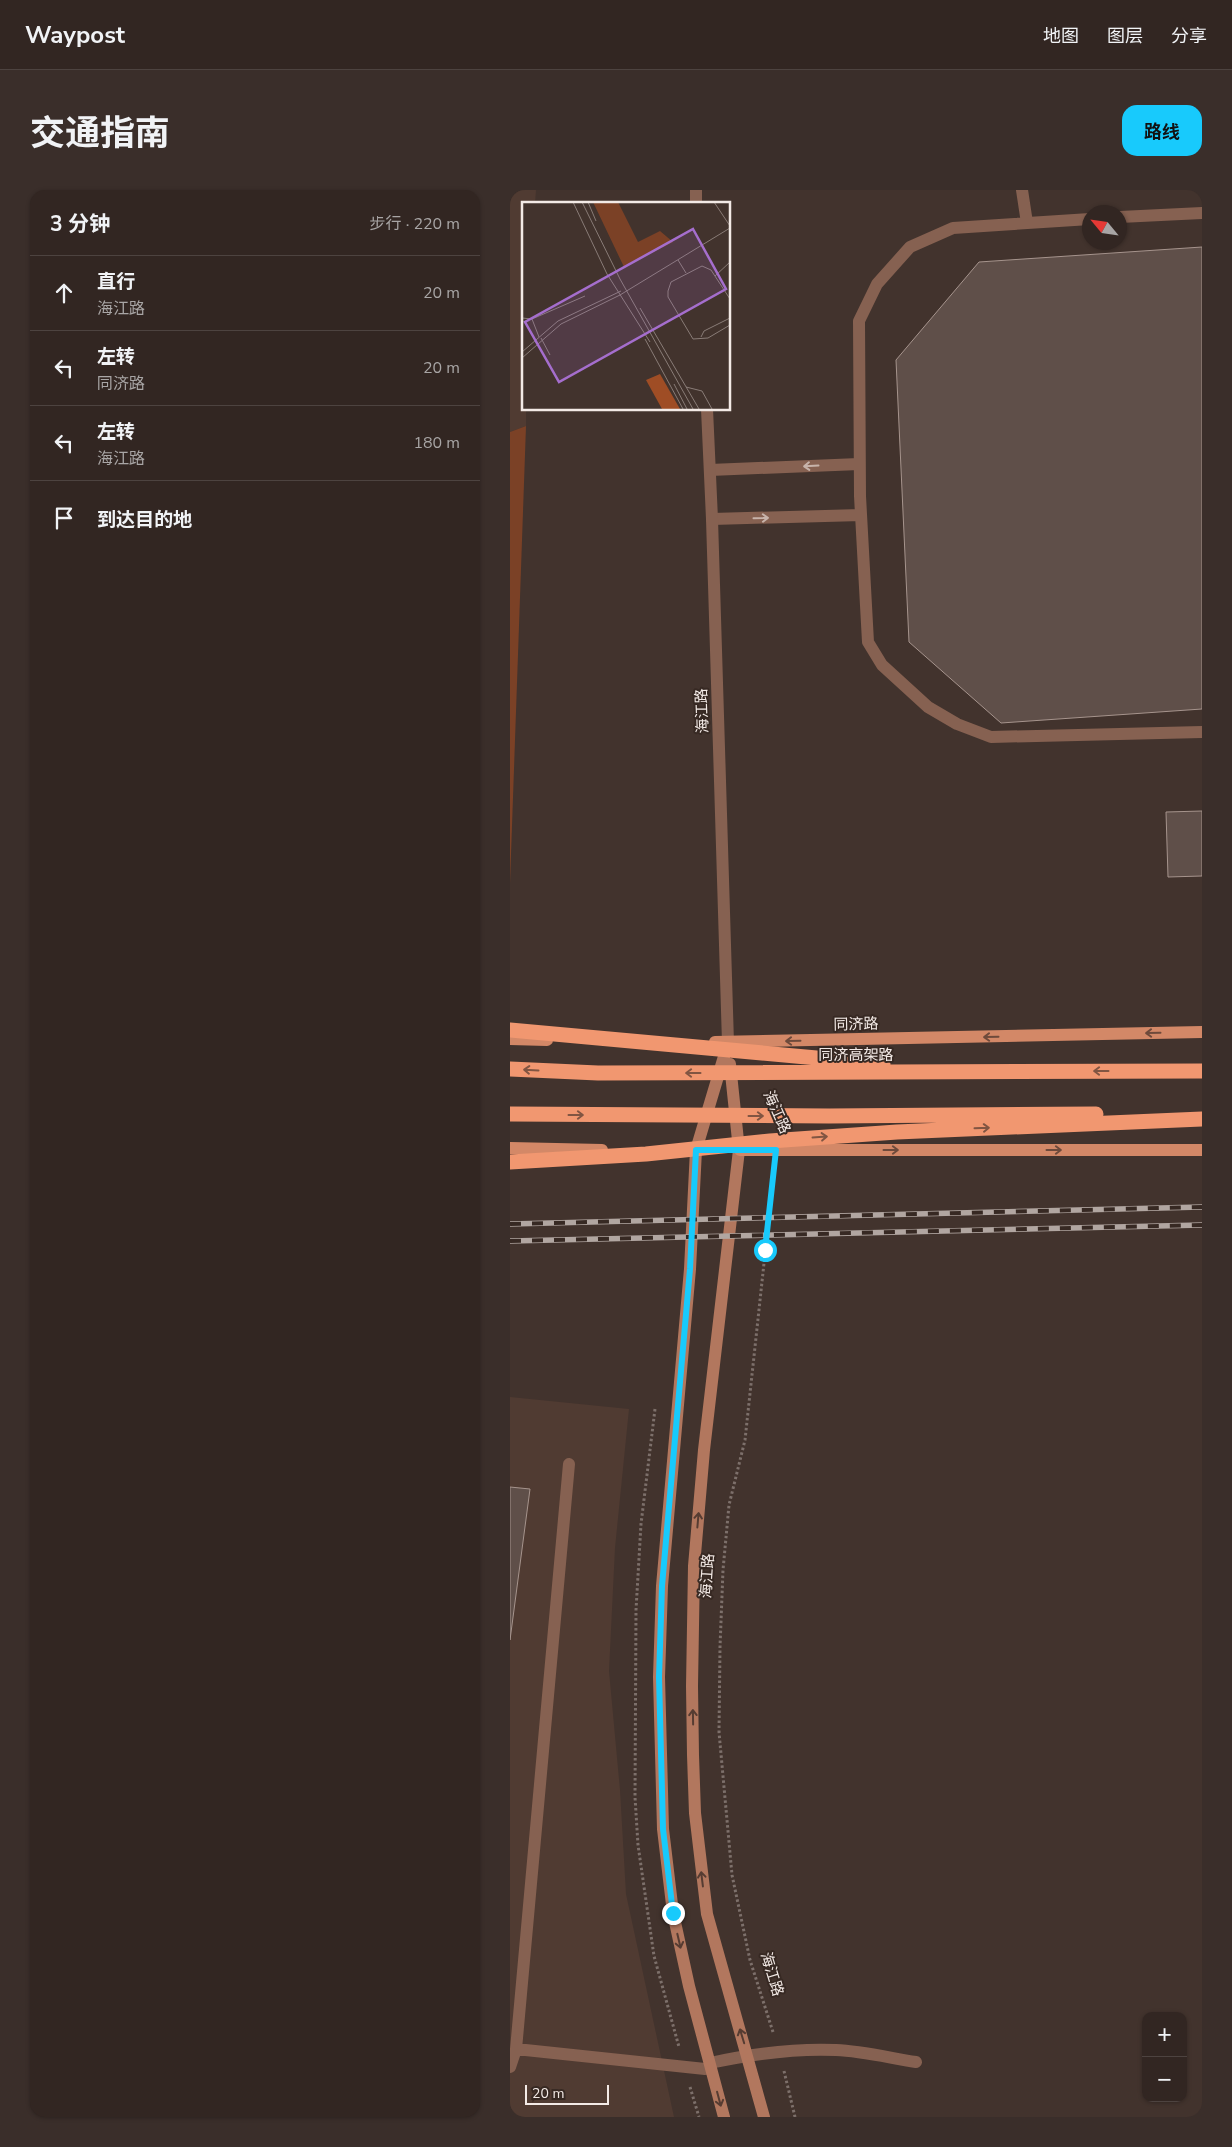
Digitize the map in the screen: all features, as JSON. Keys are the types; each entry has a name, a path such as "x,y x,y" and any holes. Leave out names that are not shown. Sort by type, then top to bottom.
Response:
{"highway":[{"path":"510,1030 974,1072"},
{"name":"同济高架路","path":"510,1069 598,1073 1202,1071"},
{"path":"510,1114 829,1116 1202,1113"},
{"path":"510,1162 646,1154 770,1141 896,1132 1202,1119"}],"main road":[{"name":"同济路","path":"510,1039 728,1043 1202,1032"},
{"path":"510,1148 536,1150 1202,1150"}],"street":[{"path":"1022,190 1027,223"},
{"path":"1127,218 1202,213"},
{"path":"1082,220 953,228 910,247 877,284 859,321 861,516 868,642 882,666 928,707 957,724 991,737 1202,732"},
{"name":"海江路","path":"707,410 728,1043 739,1150 704,1450 694,1566 692,1686 696,1813 707,1914 764,2117"},
{"path":"710,470 860,464"},
{"path":"712,519 861,516"},
{"name":"海江路","path":"724,2117 707,2066 673,1913 663,1829 659,1677 662,1586 690,1269 696,1150 728,1043"},
{"path":"510,2067 516,2049 569,1464"},
{"path":"516,2049 707,2066 747,2055 780,2050 837,2050 916,2062"}],"path":[{"name":"海江路","path":"776,1150 745,1440 729,1505 721,1609 719,1732 732,1875 750,1960 780,2050 795,2117"}],"shaded area":[{"path":"510,190 536,190 535,202 522,202 522,410 526,410 526,426 510,432"},
{"path":"526,426 510,883 510,432"},
{"path":"510,1397 629,1409 615,1548 609,1671 620,1790 626,1894 674,2117 510,2117"}],"building":[{"path":"1202,247 1202,709 1001,723 909,642 896,360 979,262"},
{"path":"1202,811 1202,876 1168,877 1166,812"},
{"path":"510,1487 530,1489 510,1640"}],"railway":[{"path":"510,1224 1202,1207"},
{"path":"510,1241 1202,1225"}],"route":[{"path":"673,1913 663,1829 659,1677 662,1586 690,1269 696,1150 776,1150 765,1250"}]}
